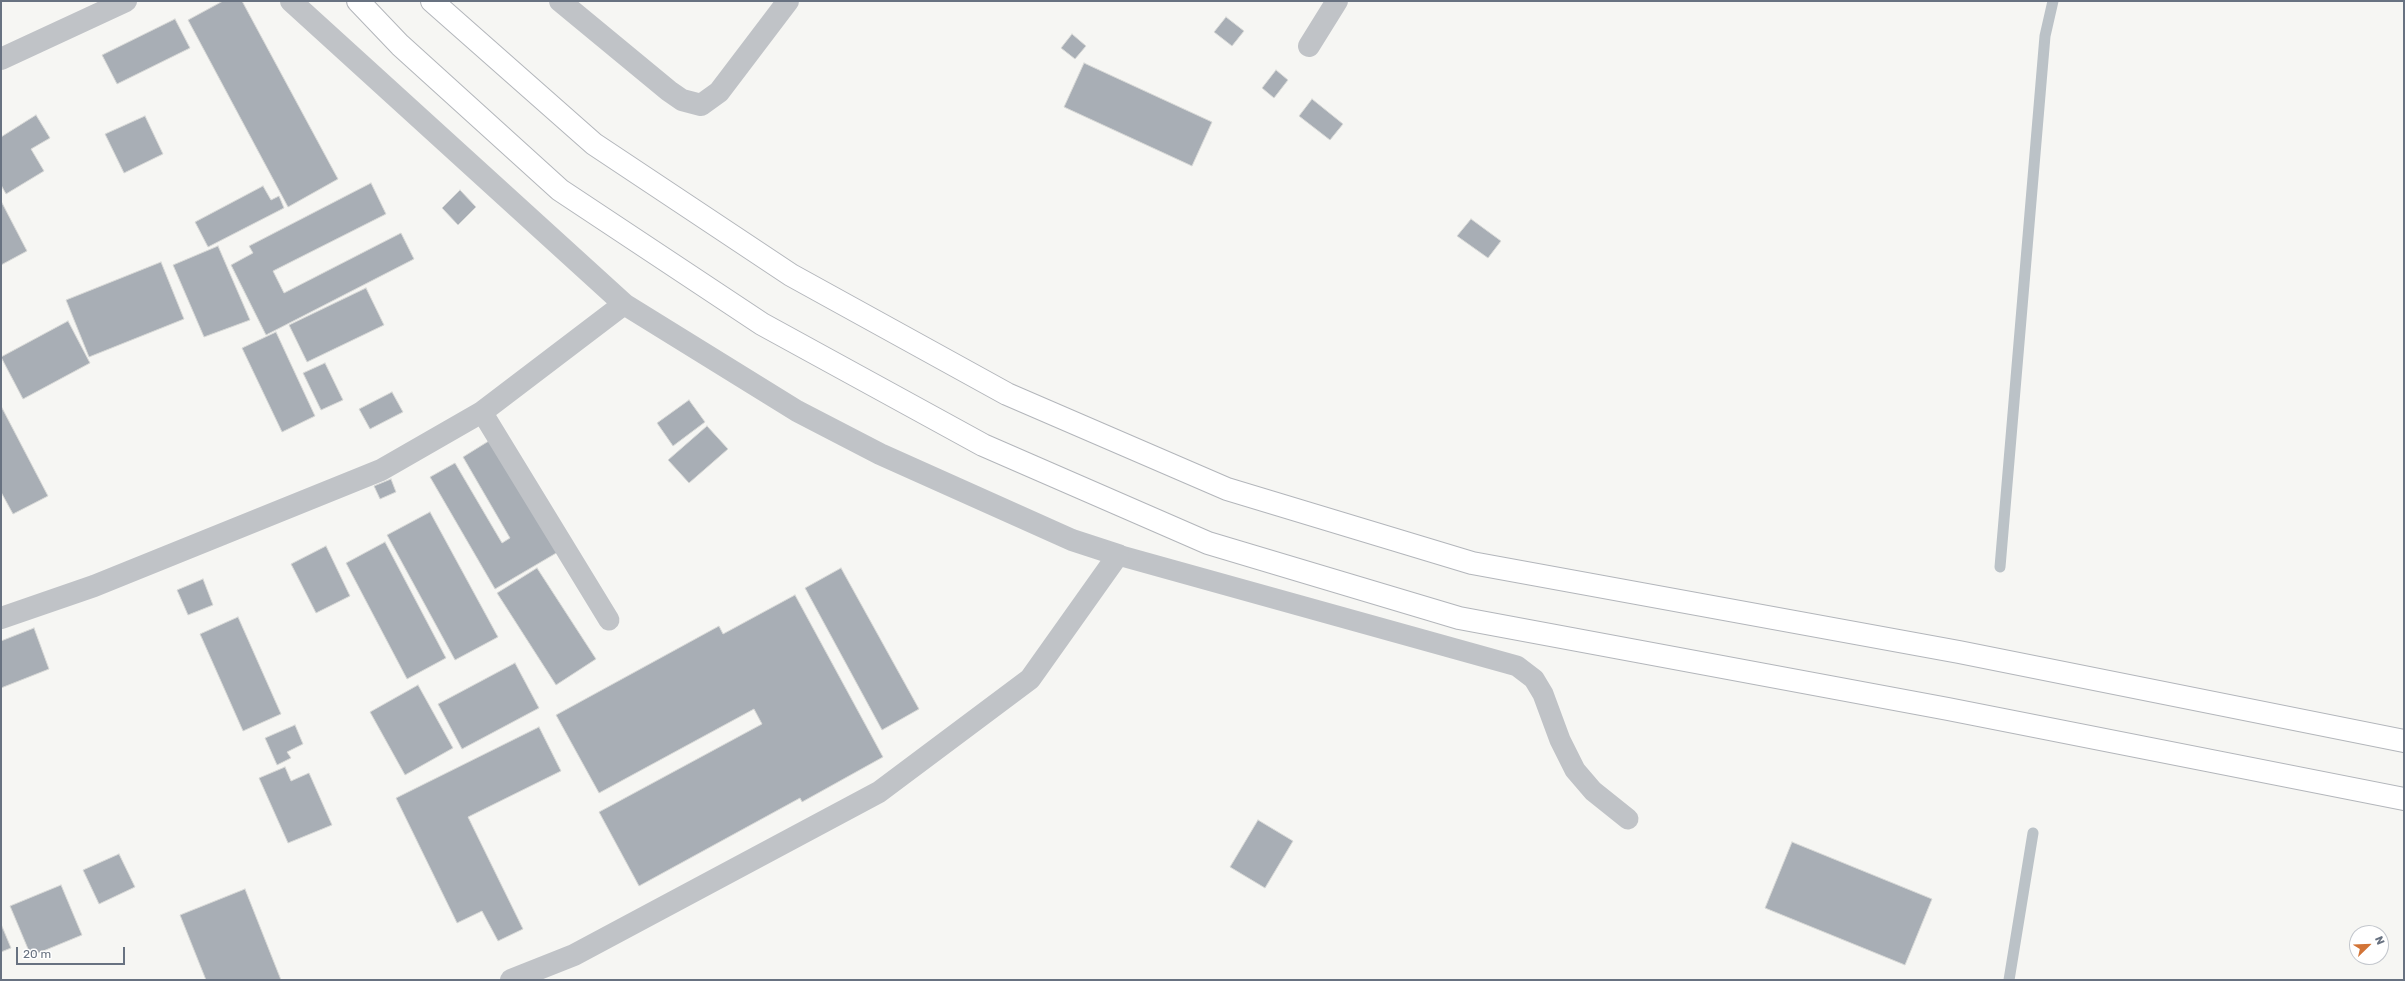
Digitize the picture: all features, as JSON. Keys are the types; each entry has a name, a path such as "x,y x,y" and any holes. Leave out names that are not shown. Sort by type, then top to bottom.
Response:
{"main road":[{"path":"358,1 400,44 560,190 762,324 983,445 1208,543 1459,618 1925,704 2404,799"},
{"path":"432,1 594,144 791,275 1007,394 1227,490 1472,562 1943,649 2404,741"}],"street":[{"path":"1,59 126,1"},
{"path":"291,1 624,304 796,410 880,454 1072,540 1118,555 1030,679 879,792 574,956 511,980"},
{"path":"560,1 669,91 682,100 701,105 719,92 788,1"},
{"path":"1309,46 1337,1"},
{"path":"1,618 94,586 381,470 482,412 624,304"}],"lane":[{"path":"482,412 609,620"},
{"path":"1118,555 1517,666 1534,679 1543,694 1560,740 1575,770 1593,791 1628,819"}],"building":[{"path":"223,1 242,1 338,179 288,207 188,20"},
{"path":"1226,17 1244,31 1232,46 1214,32"},
{"path":"175,19 190,48 117,84 102,55"},
{"path":"1072,34 1086,46 1075,59 1061,48"},
{"path":"1084,63 1212,122 1192,166 1064,107"},
{"path":"1276,70 1288,80 1274,98 1262,88"},
{"path":"1312,99 1343,124 1330,140 1299,116"},
{"path":"36,115 50,138 31,149 44,171 6,194 1,185 1,137"},
{"path":"145,116 163,154 124,173 105,134"},
{"path":"371,183 386,214 273,271 284,293 401,233 414,259 266,335 231,265 253,253 249,246"},
{"path":"263,186 271,200 279,196 284,208 208,247 195,222"},
{"path":"460,190 476,207 458,225 442,208"},
{"path":"1,201 27,251 1,265"},
{"path":"1471,219 1501,241 1488,258 1457,236"},
{"path":"218,246 250,320 204,337 173,265"},
{"path":"161,262 184,319 89,357 66,300"},
{"path":"366,288 384,325 307,362 289,325"},
{"path":"68,321 90,363 23,399 1,357"},
{"path":"276,332 315,416 282,432 242,348"},
{"path":"325,363 343,400 321,410 303,373"},
{"path":"392,392 403,412 370,429 359,409"},
{"path":"689,400 705,422 673,446 657,423"},
{"path":"1,406 48,496 13,514 1,492"},
{"path":"707,426 728,449 689,483 668,460"},
{"path":"492,439 558,552 495,589 430,477 455,463 502,543 510,538 463,457"},
{"path":"391,479 396,492 380,499 374,486"},
{"path":"430,512 498,637 455,660 387,535"},
{"path":"385,542 446,658 407,679 346,563"},
{"path":"326,546 350,596 316,613 291,564"},
{"path":"537,568 596,659 556,685 497,593"},
{"path":"841,568 919,709 882,730 805,588"},
{"path":"203,579 213,605 188,615 177,590"},
{"path":"795,595 883,757 802,802 800,798 639,886 599,812 762,724 754,709 599,793 556,715 719,626 723,634"},
{"path":"238,617 281,714 243,731 200,634"},
{"path":"34,628 49,669 1,688 1,641"},
{"path":"515,663 539,708 462,749 438,704"},
{"path":"418,685 453,748 405,775 370,712"},
{"path":"295,725 303,744 287,752 291,758 277,765 265,738"},
{"path":"539,727 561,771 468,817 523,929 498,941 482,911 457,923 396,798"},
{"path":"285,767 291,781 309,773 332,825 288,843 259,778"},
{"path":"1258,820 1293,841 1265,888 1230,867"},
{"path":"1792,842 1932,899 1905,965 1765,908"},
{"path":"119,854 135,887 99,904 83,870"},
{"path":"61,885 82,935 31,956 10,906"},
{"path":"245,889 281,980 206,980 180,915"},
{"path":"1,924 11,948 1,952"}],"waterway":[{"path":"2000,567 2045,36 2053,1"},
{"path":"2009,980 2033,833"}]}
